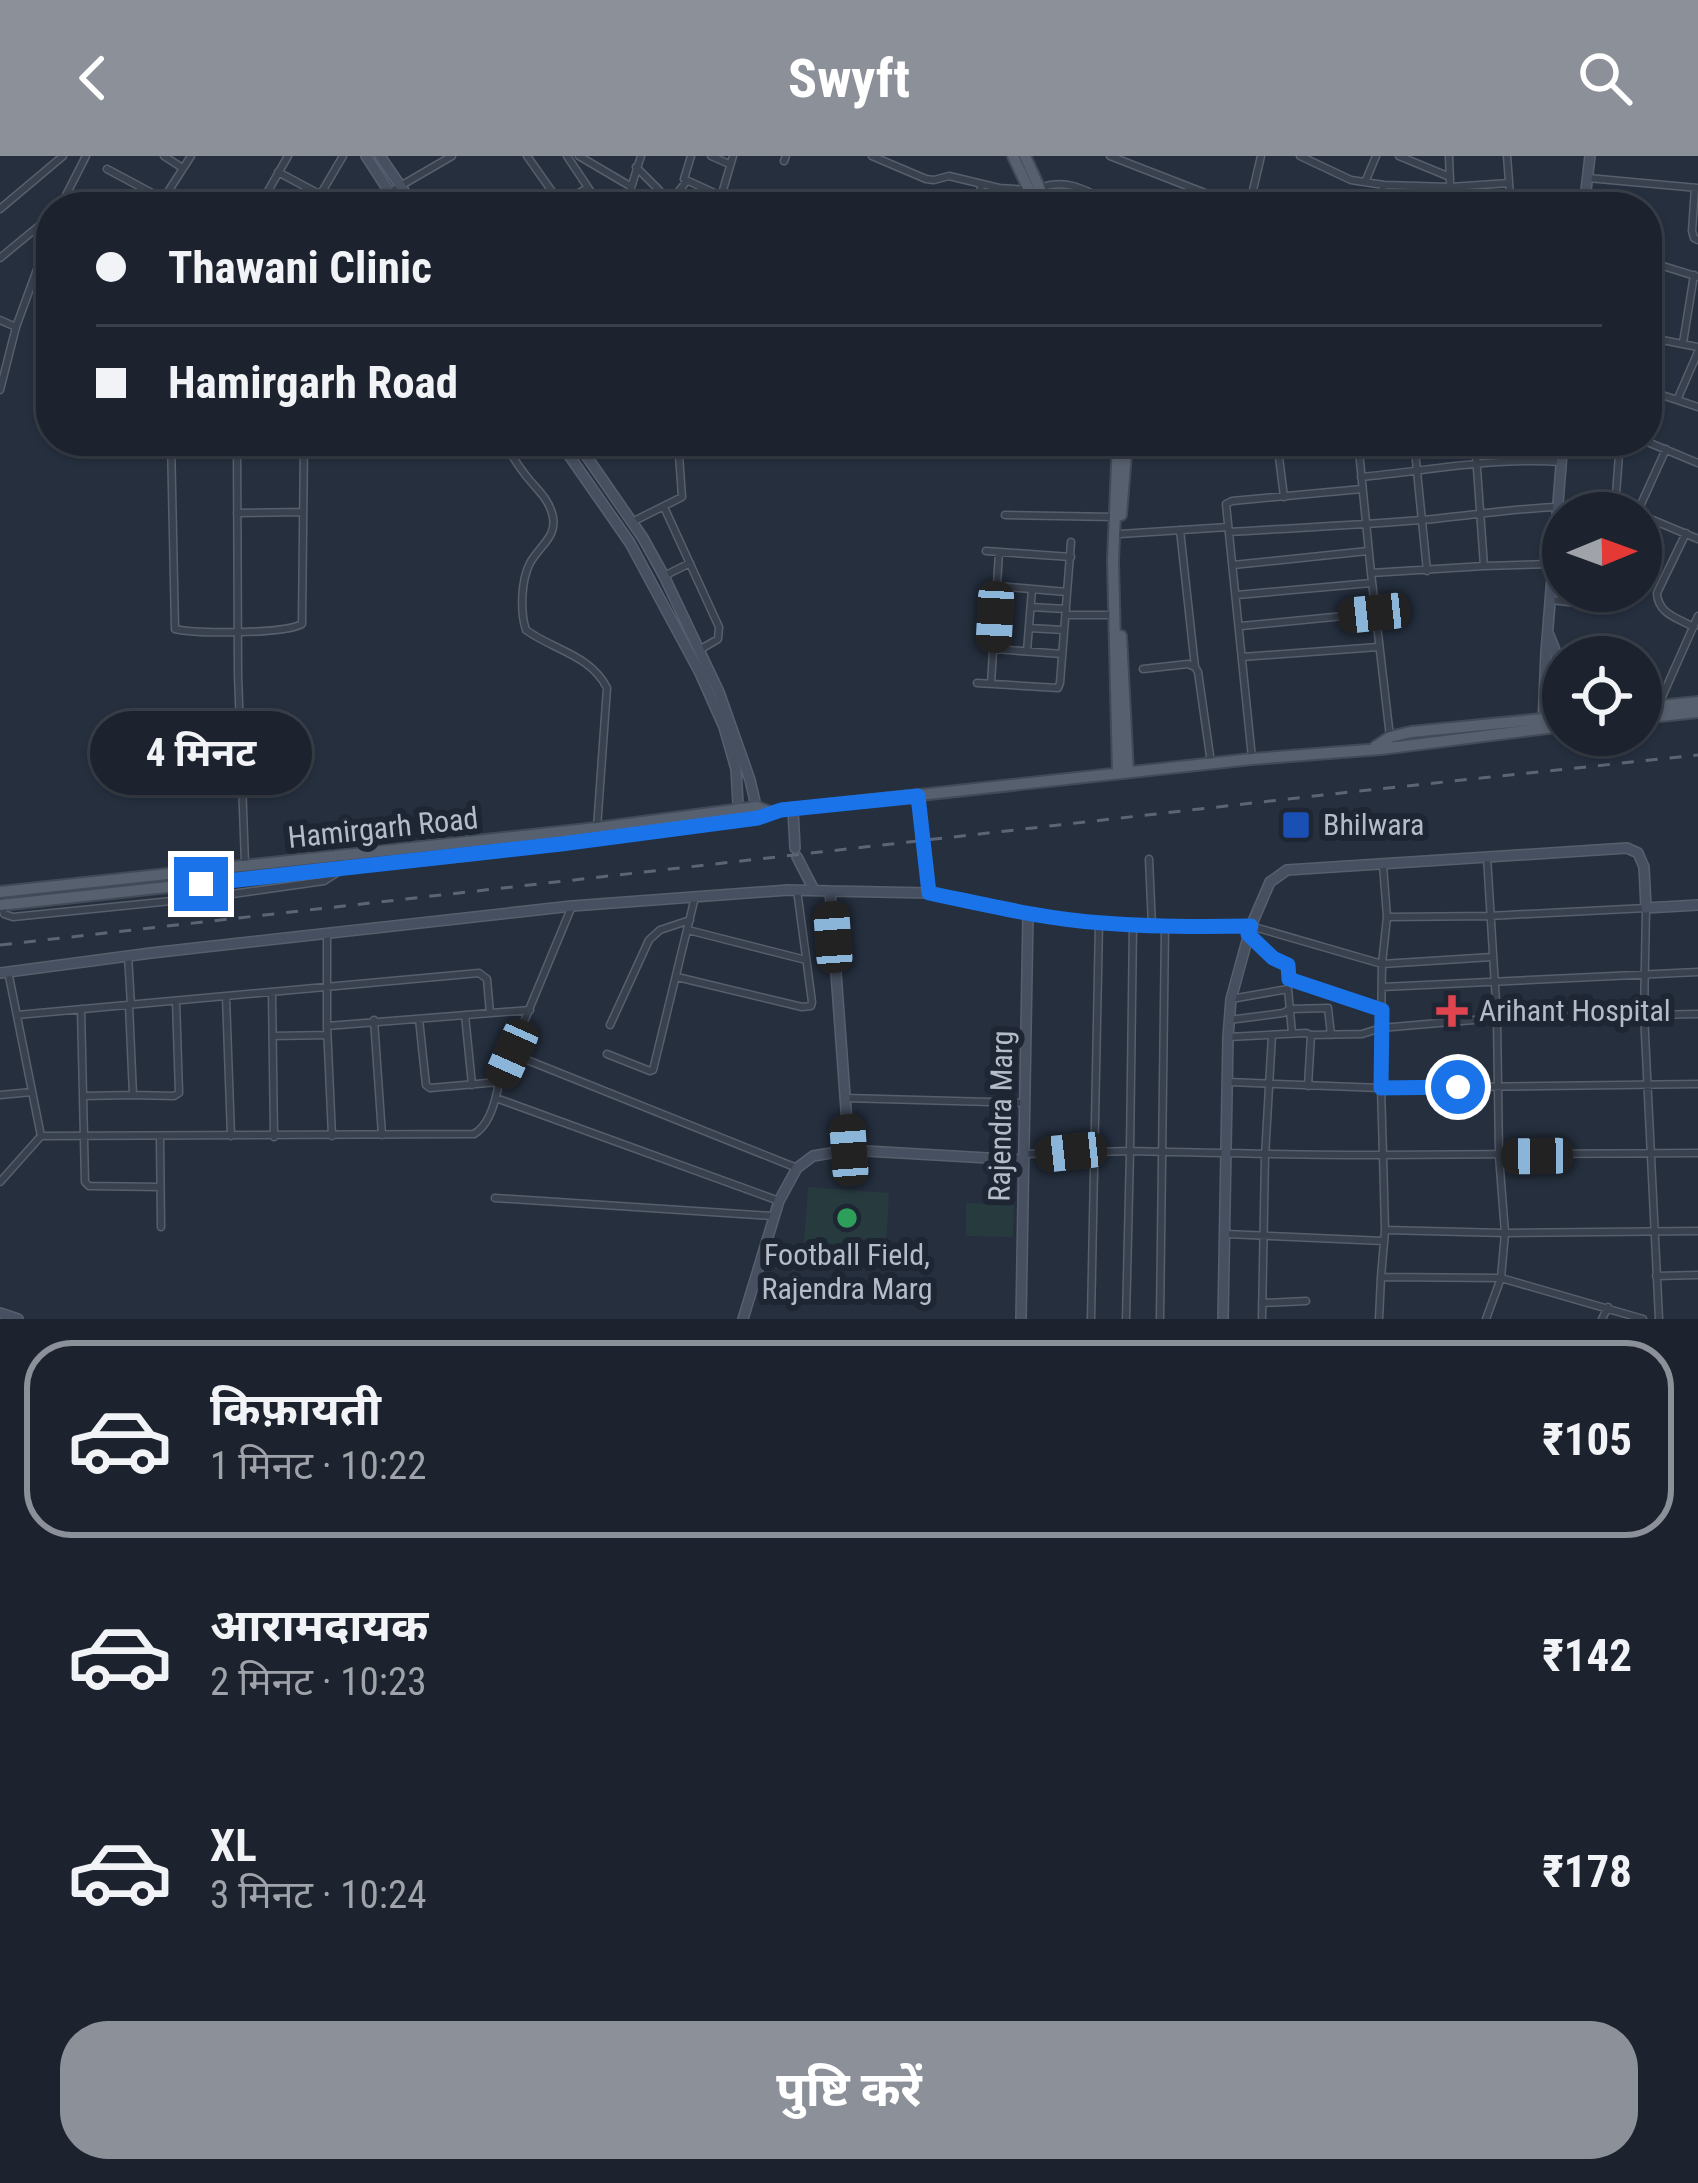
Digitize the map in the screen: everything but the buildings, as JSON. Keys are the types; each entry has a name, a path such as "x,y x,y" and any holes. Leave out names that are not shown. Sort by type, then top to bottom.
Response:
{"main road":[{"path":"1013,156 1037,192"},
{"path":"1025,156 1035,192"},
{"path":"1117,456 1113,615 1123,773"},
{"path":"1123,773 1117,561 1126,456"},
{"path":"1662,706 1698,702"},
{"path":"1662,716 1698,712"},
{"path":"1391,742 1542,723"},
{"name":"Hamirgarh Road","path":"0,901 245,867 554,845 793,809 1372,749 1391,742"},
{"name":"Hamirgarh Road","path":"0,901 597,828 738,816"}],"street":[{"path":"0,209 63,156"},
{"path":"68,192 86,156"},
{"path":"164,156 182,168"},
{"path":"167,192 191,156"},
{"path":"267,192 288,156"},
{"path":"323,192 343,156"},
{"path":"366,156 390,192 452,156"},
{"path":"380,156 405,192"},
{"path":"527,156 553,192"},
{"path":"568,156 590,192"},
{"path":"579,156 630,186"},
{"path":"629,192 641,156"},
{"path":"691,156 684,173 687,182 712,192"},
{"path":"711,156 731,160 723,192"},
{"path":"872,156 934,181 949,176 1010,189 1060,182 1086,192"},
{"path":"1111,156 1213,192"},
{"path":"1250,192 1261,156"},
{"path":"1300,156 1335,174 1365,182 1450,187 1509,183"},
{"path":"1365,182 1376,156"},
{"path":"1399,156 1450,177"},
{"path":"1449,156 1450,192"},
{"path":"1507,156 1510,192"},
{"path":"1586,192 1590,156"},
{"path":"636,167 659,192"},
{"path":"107,169 150,192"},
{"path":"278,172 315,192"},
{"path":"1588,178 1697,188 1692,231 1698,240"},
{"path":"679,192 687,182"},
{"path":"981,192 982,184"},
{"path":"1381,192 1384,184"},
{"path":"581,192 587,188"},
{"path":"0,258 36,228"},
{"path":"1662,266 1696,276 1683,343"},
{"path":"0,390 3,363 36,272"},
{"path":"0,320 16,327"},
{"path":"1662,340 1698,349 1678,398"},
{"path":"1662,394 1698,407"},
{"path":"1662,447 1698,463"},
{"path":"1644,492 1666,448"},
{"path":"171,456 175,629 238,631 292,629 302,624 304,456"},
{"path":"237,456 245,867"},
{"path":"512,456 543,494 554,520 551,537 525,575 526,630 589,664 607,688 597,828"},
{"path":"569,456 630,543 700,673 736,769 738,816"},
{"path":"586,456 664,575 737,741 762,813"},
{"path":"632,521 682,497 679,456"},
{"path":"1278,456 1285,497"},
{"path":"1359,456 1391,742"},
{"path":"1415,456 1427,571"},
{"path":"1477,456 1484,566"},
{"path":"1535,456 1535,460"},
{"path":"1558,492 1562,456"},
{"path":"1616,492 1619,456"},
{"path":"1361,477 1478,464 1561,462"},
{"path":"1252,759 1226,504 1363,489"},
{"path":"664,507 720,636 699,650"},
{"path":"1120,534 1366,524 1542,509"},
{"path":"237,513 303,512"},
{"path":"1005,515 1115,517"},
{"path":"1662,524 1698,538"},
{"path":"1180,530 1210,764"},
{"path":"1686,533 1657,593 1662,610 1694,627"},
{"path":"976,683 1058,688 1071,542"},
{"path":"986,550 1070,557"},
{"path":"1232,565 1368,551"},
{"path":"992,684 1000,552"},
{"path":"664,575 690,563"},
{"path":"1371,573 1542,564"},
{"path":"1236,595 1371,583"},
{"path":"997,586 1067,592"},
{"path":"1027,652 1032,589"},
{"path":"1031,607 1113,615"},
{"path":"1549,635 1550,612"},
{"path":"1240,626 1374,613"},
{"path":"1662,697 1698,616"},
{"path":"1029,628 1064,630"},
{"path":"1242,657 1378,647"},
{"path":"993,649 1063,654"},
{"path":"1143,669 1195,667"},
{"path":"918,796 929,893"},
{"path":"793,809 796,852 814,890"},
{"path":"1223,1319 1229,1020 1250,930 1270,882 1287,870 1627,848 1638,853 1644,867 1644,1014 1659,1319"},
{"path":"1486,1319 1501,1278 1505,1233 1487,857"},
{"path":"1149,860 1158,927 1163,1151 1160,1319"},
{"path":"1381,1319 1385,1230 1382,964 1387,916 1383,866"},
{"path":"677,977 811,1006 797,890"},
{"path":"41,1136 4,972 572,906 797,890 929,893 1100,923 1250,930 1382,964 1492,957"},
{"path":"830,891 849,1150"},
{"path":"607,1054 653,1070 695,897"},
{"path":"1387,916 1489,916 1698,905"},
{"path":"41,1136 474,1134 483,1129 572,906"},
{"name":"Rajendra Marg","path":"1021,1319 1028,914"},
{"path":"610,1025 649,940 660,929 690,920"},
{"path":"1091,1319 1100,923"},
{"path":"1126,1319 1133,925"},
{"path":"688,930 806,960"},
{"path":"1250,930 1273,958 1288,965 1292,1033"},
{"path":"327,932 332,1136"},
{"path":"128,956 133,1094"},
{"path":"17,1015 479,973 487,979 490,1013"},
{"path":"1382,987 1698,973"},
{"path":"1289,979 1382,1010"},
{"path":"1232,999 1288,989"},
{"path":"272,993 274,1137"},
{"path":"226,997 231,1136"},
{"path":"83,1096 179,1093 176,1000"},
{"path":"1229,1020 1328,1008 1331,1035"},
{"path":"81,1009 85,1182 89,1186 160,1187"},
{"path":"273,1036 374,1020 530,1010"},
{"path":"1228,1037 1362,1034 1496,1018 1698,1014"},
{"path":"465,1015 472,1084"},
{"path":"418,1018 427,1084 435,1088 499,1082"},
{"path":"374,1020 382,1135"},
{"path":"1262,1319 1272,1035"},
{"path":"1308,1086 1311,1035"},
{"path":"512,1054 797,1168"},
{"path":"1228,1082 1381,1088 1698,1084"},
{"path":"0,1095 32,1092"},
{"path":"496,1097 779,1201"},
{"path":"845,1098 1025,1103"},
{"path":"1,1180 41,1136"},
{"path":"160,1137 161,1227"},
{"path":"743,1319 779,1201 797,1168 813,1156 849,1150 1024,1157 1095,1150 1265,1156 1698,1153"},
{"path":"0,1167 1,1180"},
{"path":"495,1198 776,1216"},
{"path":"1385,1230 1698,1231"},
{"path":"1224,1234 1384,1241"},
{"path":"1656,1276 1698,1275"},
{"path":"1381,1277 1501,1278 1643,1319"},
{"path":"1262,1304 1306,1301"},
{"path":"1603,1319 1608,1307"},
{"path":"0,1313 18,1319"}],"green space":[{"name":"Football Field, Rajendra Marg","path":"808,1187 889,1193 886,1246 804,1243"},
{"path":"966,1203 1014,1205 1013,1237 966,1236"}],"railway":[{"path":"0,945 1698,755"}],"place":[{"name":"Bhilwara","path":"1296,825"},
{"name":"Arihant Hospital","path":"1452,1011"},
{"name":"Football Field, Rajendra Marg","path":"847,1218"}],"route":[{"path":"201,884 599,840 758,818 781,810 918,796 929,893 1100,923 1251,926 1248,934 1278,962 1288,965 1289,979 1382,1010 1381,1088 1458,1087"}]}
